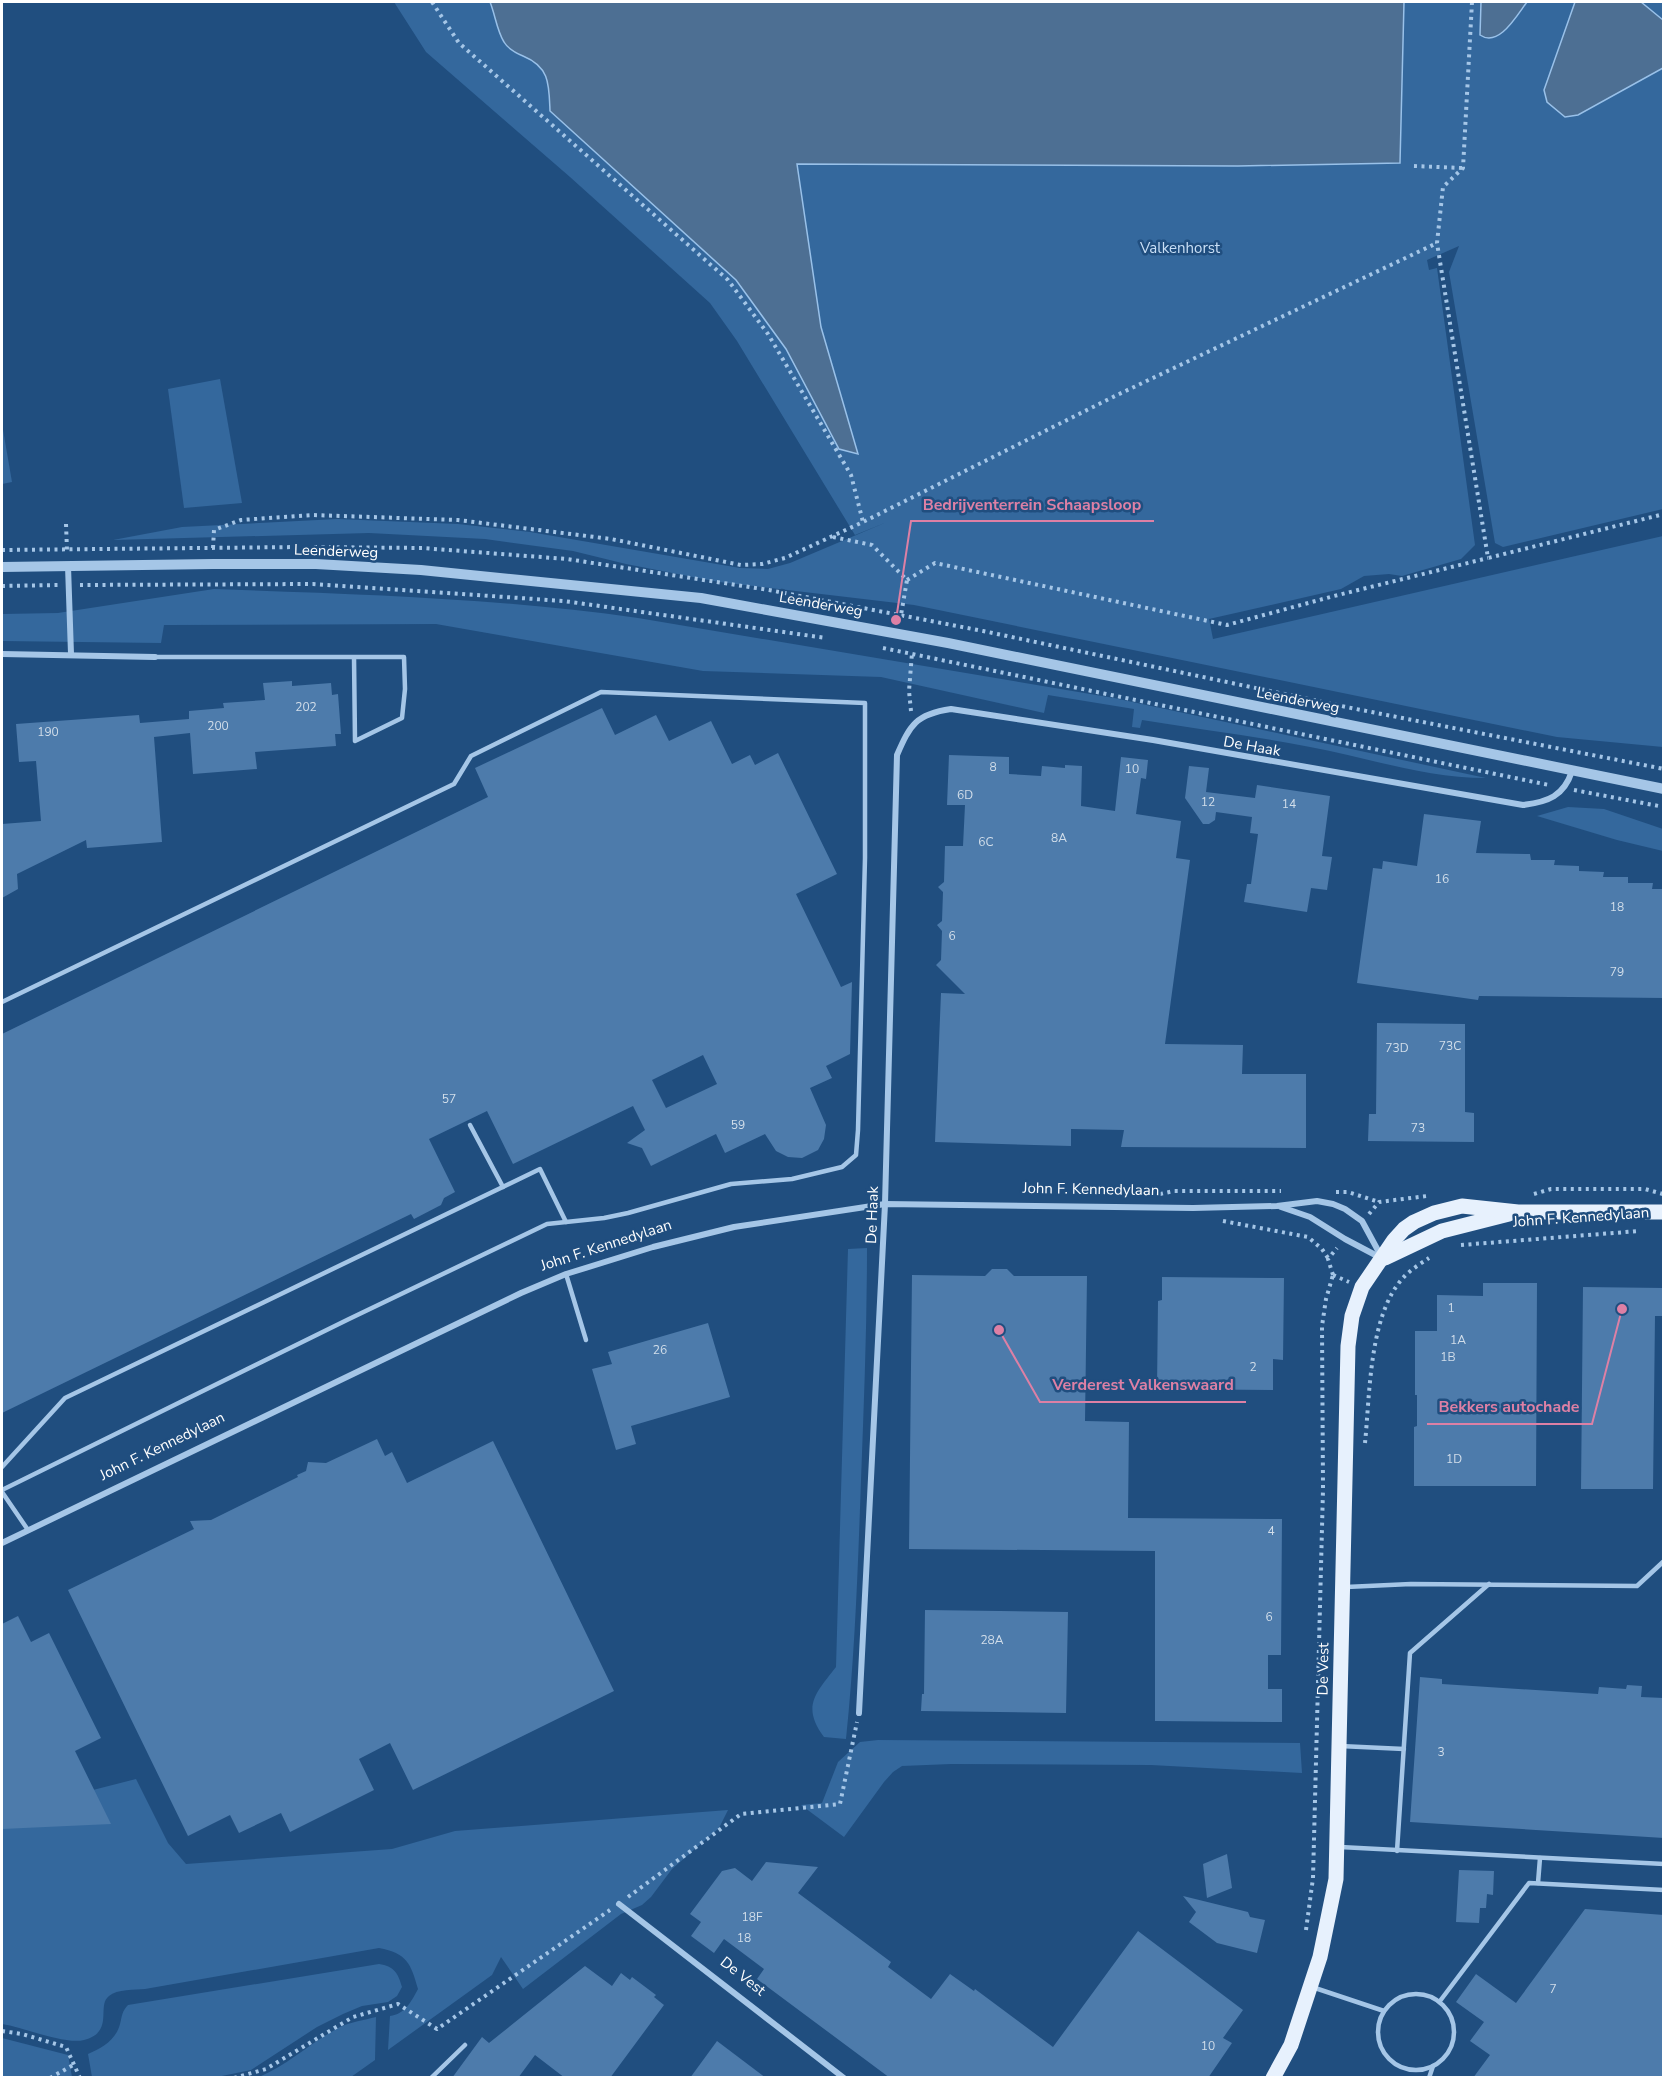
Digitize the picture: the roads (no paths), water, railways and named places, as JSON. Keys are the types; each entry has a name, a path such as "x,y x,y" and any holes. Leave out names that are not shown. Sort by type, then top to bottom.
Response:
{"main road":[{"name":"John F. Kennedylaan","path":"1383,1259 1394,1240 1414,1222 1434,1213 1462,1206 1518,1212 1664,1212"},
{"name":"De Vest","path":"1273,2078 1291,2045 1320,1958 1336,1879 1349,1331 1362,1287 1383,1259"}],"street":[{"name":"Leenderweg","path":"2,567 304,564 421,570 701,598 914,637 1664,789"},
{"path":"68,566 72,654"},
{"path":"2,654 155,657"},
{"name":"De Haak","path":"859,1713 885,1204 897,755 908,729 935,711 951,709 1153,740 1523,805 1538,803 1554,797 1565,788 1572,771"},
{"name":"John F. Kennedylaan","path":"2,1543 510,1298 566,1274 653,1247 734,1227 885,1204 1192,1208 1277,1206 1317,1201 1345,1209 1362,1221 1383,1259"},
{"name":"John F. Kennedylaan","path":"1277,1206 1310,1217 1383,1259"},
{"name":"De Vest","path":"619,1904 844,2078"}],"lane":[{"path":"155,657 354,657 404,657 402,718 355,741 354,657"},
{"path":"2,1002 454,784 471,756 601,692 865,703 865,858 856,1155 842,1167 792,1179 731,1184 628,1213 547,1224 2,1491 28,1530"},
{"path":"470,1125 502,1187"},
{"path":"2,1467 65,1398 540,1169 566,1222"},
{"path":"566,1274 586,1340"},
{"path":"1343,1587 1411,1584 1637,1586 1664,1561"},
{"path":"1397,1851 1410,1653 1489,1584"},
{"path":"1339,1746 1404,1749"},
{"path":"1337,1847 1664,1864"},
{"path":"1539,1883 1540,1858"},
{"path":"1440,2001 1529,1883 1664,1890"},
{"path":"1310,1987 1384,2010"},
{"path":"1404,1995 1429,1995 1440,2001 1451,2017 1454,2036 1451,2048 1444,2058 1433,2066 1421,2070 1408,2070 1396,2065 1386,2057 1377,2033 1379,2020 1384,2010 1404,1995"},
{"path":"430,2078 465,2045"},
{"path":"1429,2078 1433,2066"}],"place":[{"name":"Bedrijventerrein Schaapsloop","path":"896,620"},
{"name":"Bekkers autochade","path":"1622,1309"},
{"name":"Verderest Valkenswaard","path":"999,1330"}],"park label":[{"name":"Valkenhorst","path":"1180,248"}]}
